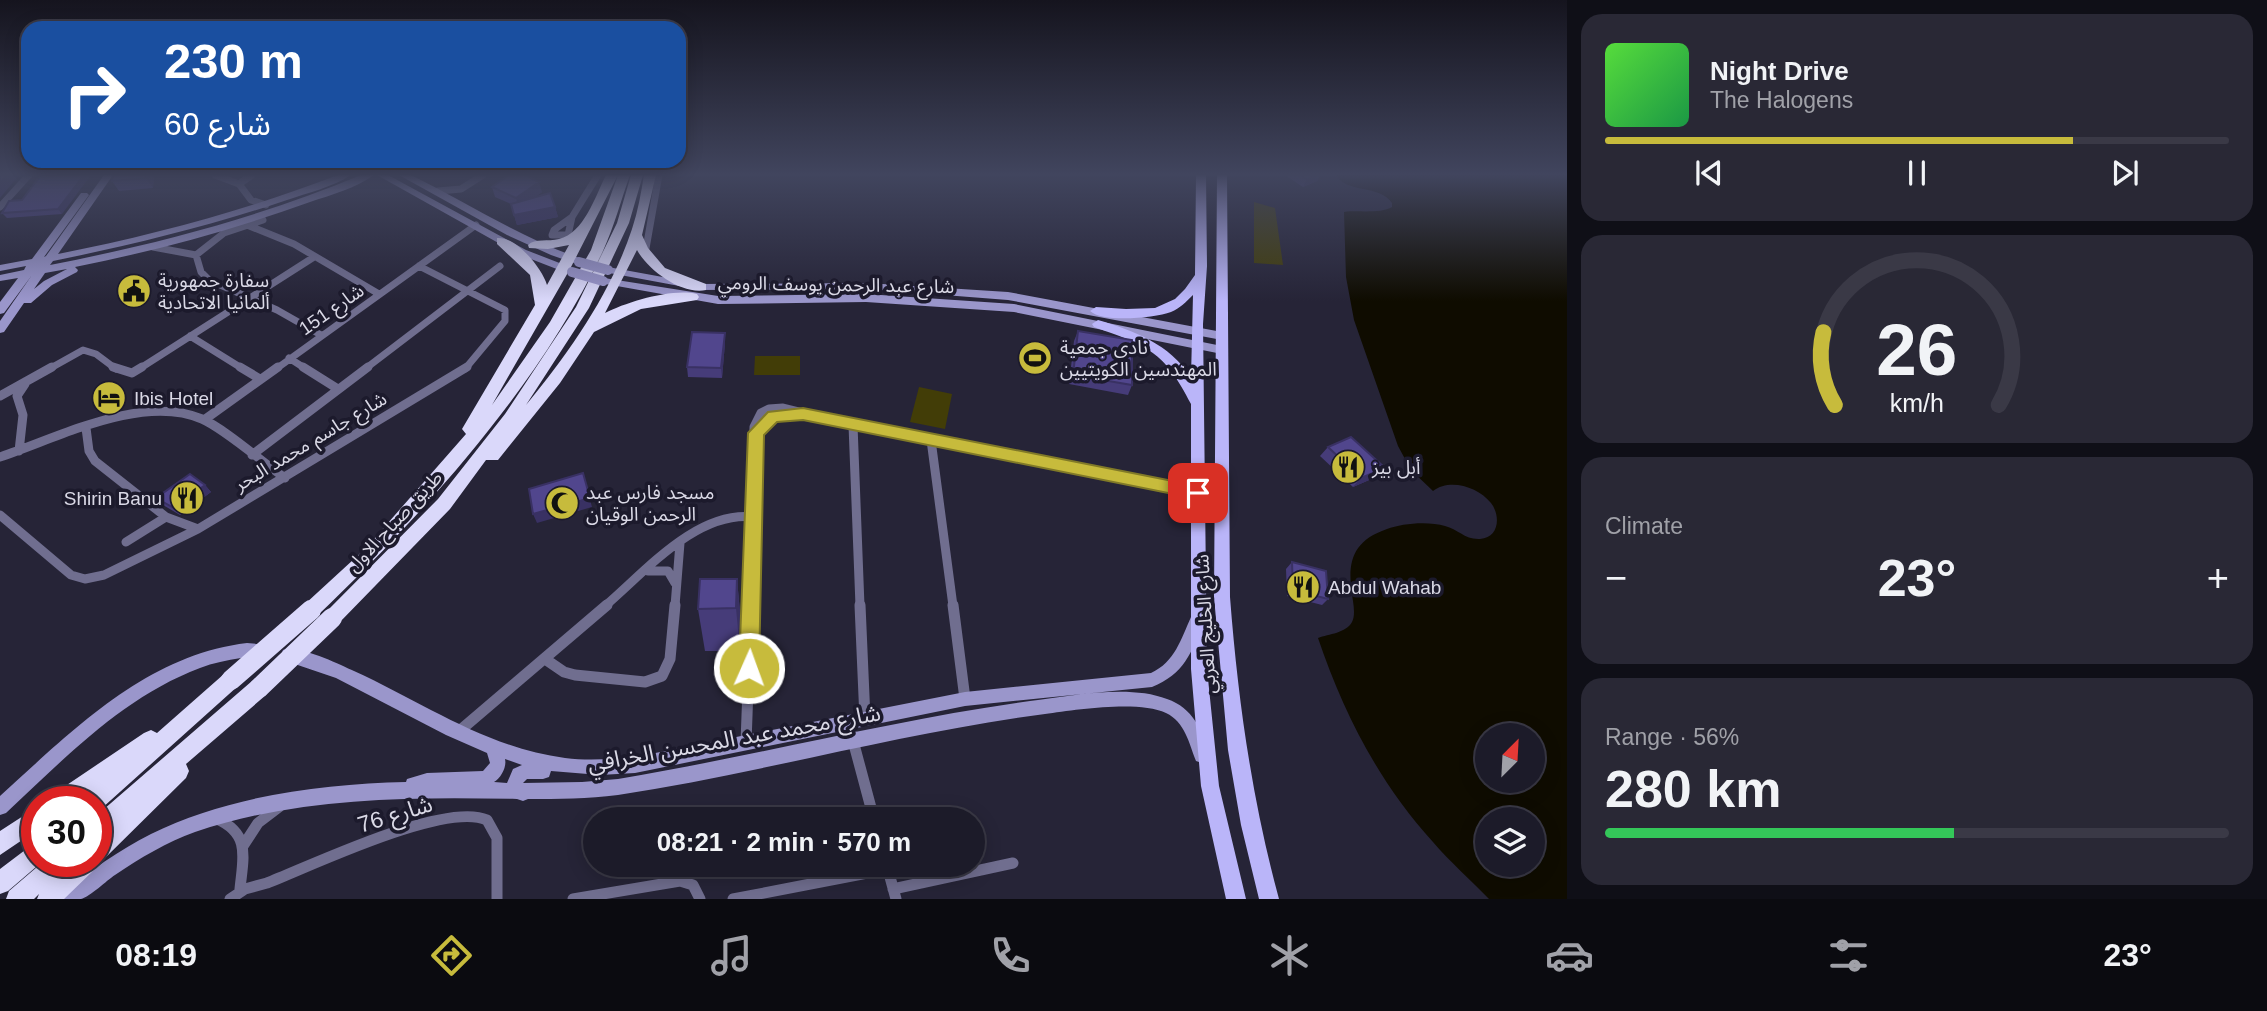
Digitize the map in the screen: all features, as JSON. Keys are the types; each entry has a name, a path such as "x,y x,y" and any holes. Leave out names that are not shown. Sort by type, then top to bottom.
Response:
{"highway":[{"path":"449,464 540,305 571,265 591,217"},
{"name":"طريق صباح الاول","path":"112,786 372,553 497,409 555,325 597,250 609,217"},
{"name":"طريق صباح الاول","path":"112,816 258,688 332,618 425,526 459,487 510,418 582,308 625,217"},
{"path":"459,487 511,435 588,329 611,277 637,234 641,217"},
{"path":"637,234 650,224"},
{"path":"534,246 566,243 584,230"},
{"path":"637,234 645,256 657,269 696,292"},
{"path":"502,241 540,276 543,289 540,305"},
{"path":"588,329 613,313 638,303 696,292"},
{"path":"83,786 197,709"},
{"path":"112,836 172,778 219,723"},
{"path":"0,844 21,829"},
{"path":"0,883 21,865"},
{"path":"17,899 42,877"},
{"path":"48,899 71,877"}],"main road":[{"path":"0,329 73,217"},
{"path":"0,269 32,252 74,217"},
{"path":"0,278 39,266 111,252 132,243 227,217"},
{"path":"0,329 48,282 70,271 261,217"},
{"path":"462,217 502,241 611,277"},
{"path":"483,217 571,265"},
{"name":"شارع الخليج العربي","path":"1201,217 1197,338 1197,538 1202,716 1210,786 1236,899"},
{"name":"شارع الخليج العربي","path":"1222,217 1222,597 1226,666 1244,797 1269,899"},
{"path":"71,221 69,239 74,245 96,247 132,243"},
{"path":"0,269 109,258"},
{"path":"0,310 39,266"},
{"path":"1090,316 1141,314 1171,309 1190,293 1201,267"},
{"name":"شارع عبد الرحمن يوسف الرومي","path":"611,277 696,292 776,301 866,298 1090,316 1222,343"},
{"path":"0,289 5,293 0,310"},
{"path":"1090,316 1163,350 1184,374 1199,410"},
{"path":"1197,538 1202,533 1207,533 1217,539 1218,586 1222,597"},
{"name":"شارع محمد عبد المحسن الخرافي","path":"0,807 88,727 135,691 175,670 219,655 260,649 311,660 349,675 494,749 545,765 591,768 635,765 965,699 1152,680 1167,674 1180,660 1198,617"},
{"path":"1079,686 1086,692 1089,703"},
{"name":"شارع محمد عبد المحسن الخرافي","path":"68,899 99,874 175,832 212,818 289,803 396,790 484,789 523,793 610,788 976,716 1089,703 1150,701 1178,710 1187,718 1196,735 1210,786"},
{"path":"396,790 427,781 485,779 493,774 498,764 494,749"},
{"path":"523,793 515,784 517,776 525,770 569,774 591,768"}],"street":[{"path":"153,247 177,249 188,255 196,255 224,233 262,217"},
{"path":"265,217 314,257 379,295"},
{"path":"645,256 651,217"},
{"name":"شارع 151","path":"204,420 477,225"},
{"path":"196,255 204,276 247,299 277,310 321,335"},
{"path":"0,398 74,353 85,350 97,354 124,373 131,373 314,257"},
{"path":"419,266 466,292"},
{"path":"252,455 500,266"},
{"name":"شارع جاسم محمد البحر","path":"0,515 65,570 79,578 100,577 198,528 404,404 459,374 474,361 507,315 500,307 466,292"},
{"path":"190,337 260,379"},
{"path":"289,358 338,389"},
{"path":"19,452 23,415 18,392 30,379"},
{"path":"0,398 18,401"},
{"path":"0,457 86,428 161,410 184,412 204,420 285,478"},
{"path":"747,743 756,433 773,416 803,414 1198,493"},
{"path":"853,425 865,719"},
{"path":"86,428 89,452 95,461 166,517 198,528"},
{"path":"931,440 965,699"},
{"path":"462,735 475,718 680,542 715,519 731,515 754,517"},
{"path":"126,542 166,517"},
{"path":"545,659 562,671 575,675 645,681 660,678 667,670 670,659 680,542"},
{"path":"646,572 668,571 675,585"},
{"path":"848,722 871,807"},
{"path":"243,846 263,818 289,803"},
{"name":"شارع 76","path":"240,888 259,887 387,837 472,816 488,820 497,838 497,899"},
{"path":"212,818 234,826 243,846 240,888 230,899"},
{"path":"890,877 894,894 1013,863"},
{"path":"733,899 839,877"},
{"path":"573,899 680,881 695,887 700,899"}],"shaded area":[{"path":"1254,217 1276,217 1283,265 1254,263"},
{"path":"1344,217 1567,217 1567,899 1489,899 1446,857 1396,796 1351,720 1328,666 1318,638 1342,631 1352,622 1354,609 1351,566 1358,548 1365,541 1374,534 1400,525 1424,523 1439,524 1470,538 1480,539 1491,535 1497,520 1491,503 1479,493 1455,485 1447,485 1433,491 1411,470 1398,446 1354,320 1346,277"},
{"path":"755,356 800,356 800,375 754,375"},
{"path":"919,387 952,394 945,429 910,422"}],"building":[{"path":"1078,331 1132,340 1132,385 1073,375"},
{"path":"692,332 725,333 721,368 687,367"},
{"path":"1351,437 1385,468 1361,478 1328,447"},
{"name":"مسجد فارس عبد الرحمن الوقيان","path":"583,473 590,498 533,514 529,489"},
{"path":"190,474 205,485 174,508 156,498"},
{"path":"1292,562 1326,571 1328,599 1293,590"},
{"path":"700,579 737,579 736,608 698,609"}],"place":[{"name":"سفارة جمهورية ألمانيا الاتحادية","path":"134,291"},
{"name":"نادي جمعية المهندسين الكويتيين","path":"1035,358"},
{"name":"Ibis Hotel","path":"109,398"},
{"name":"أبل بيز","path":"1348,467"},
{"name":"Shirin Banu","path":"187,498"},
{"name":"مسجد فارس عبد الرحمن الوقيان","path":"562,503"},
{"name":"Abdul Wahab","path":"1303,587"}],"route":[{"path":"749,668 756,433 773,416 803,414 1198,493"}]}
